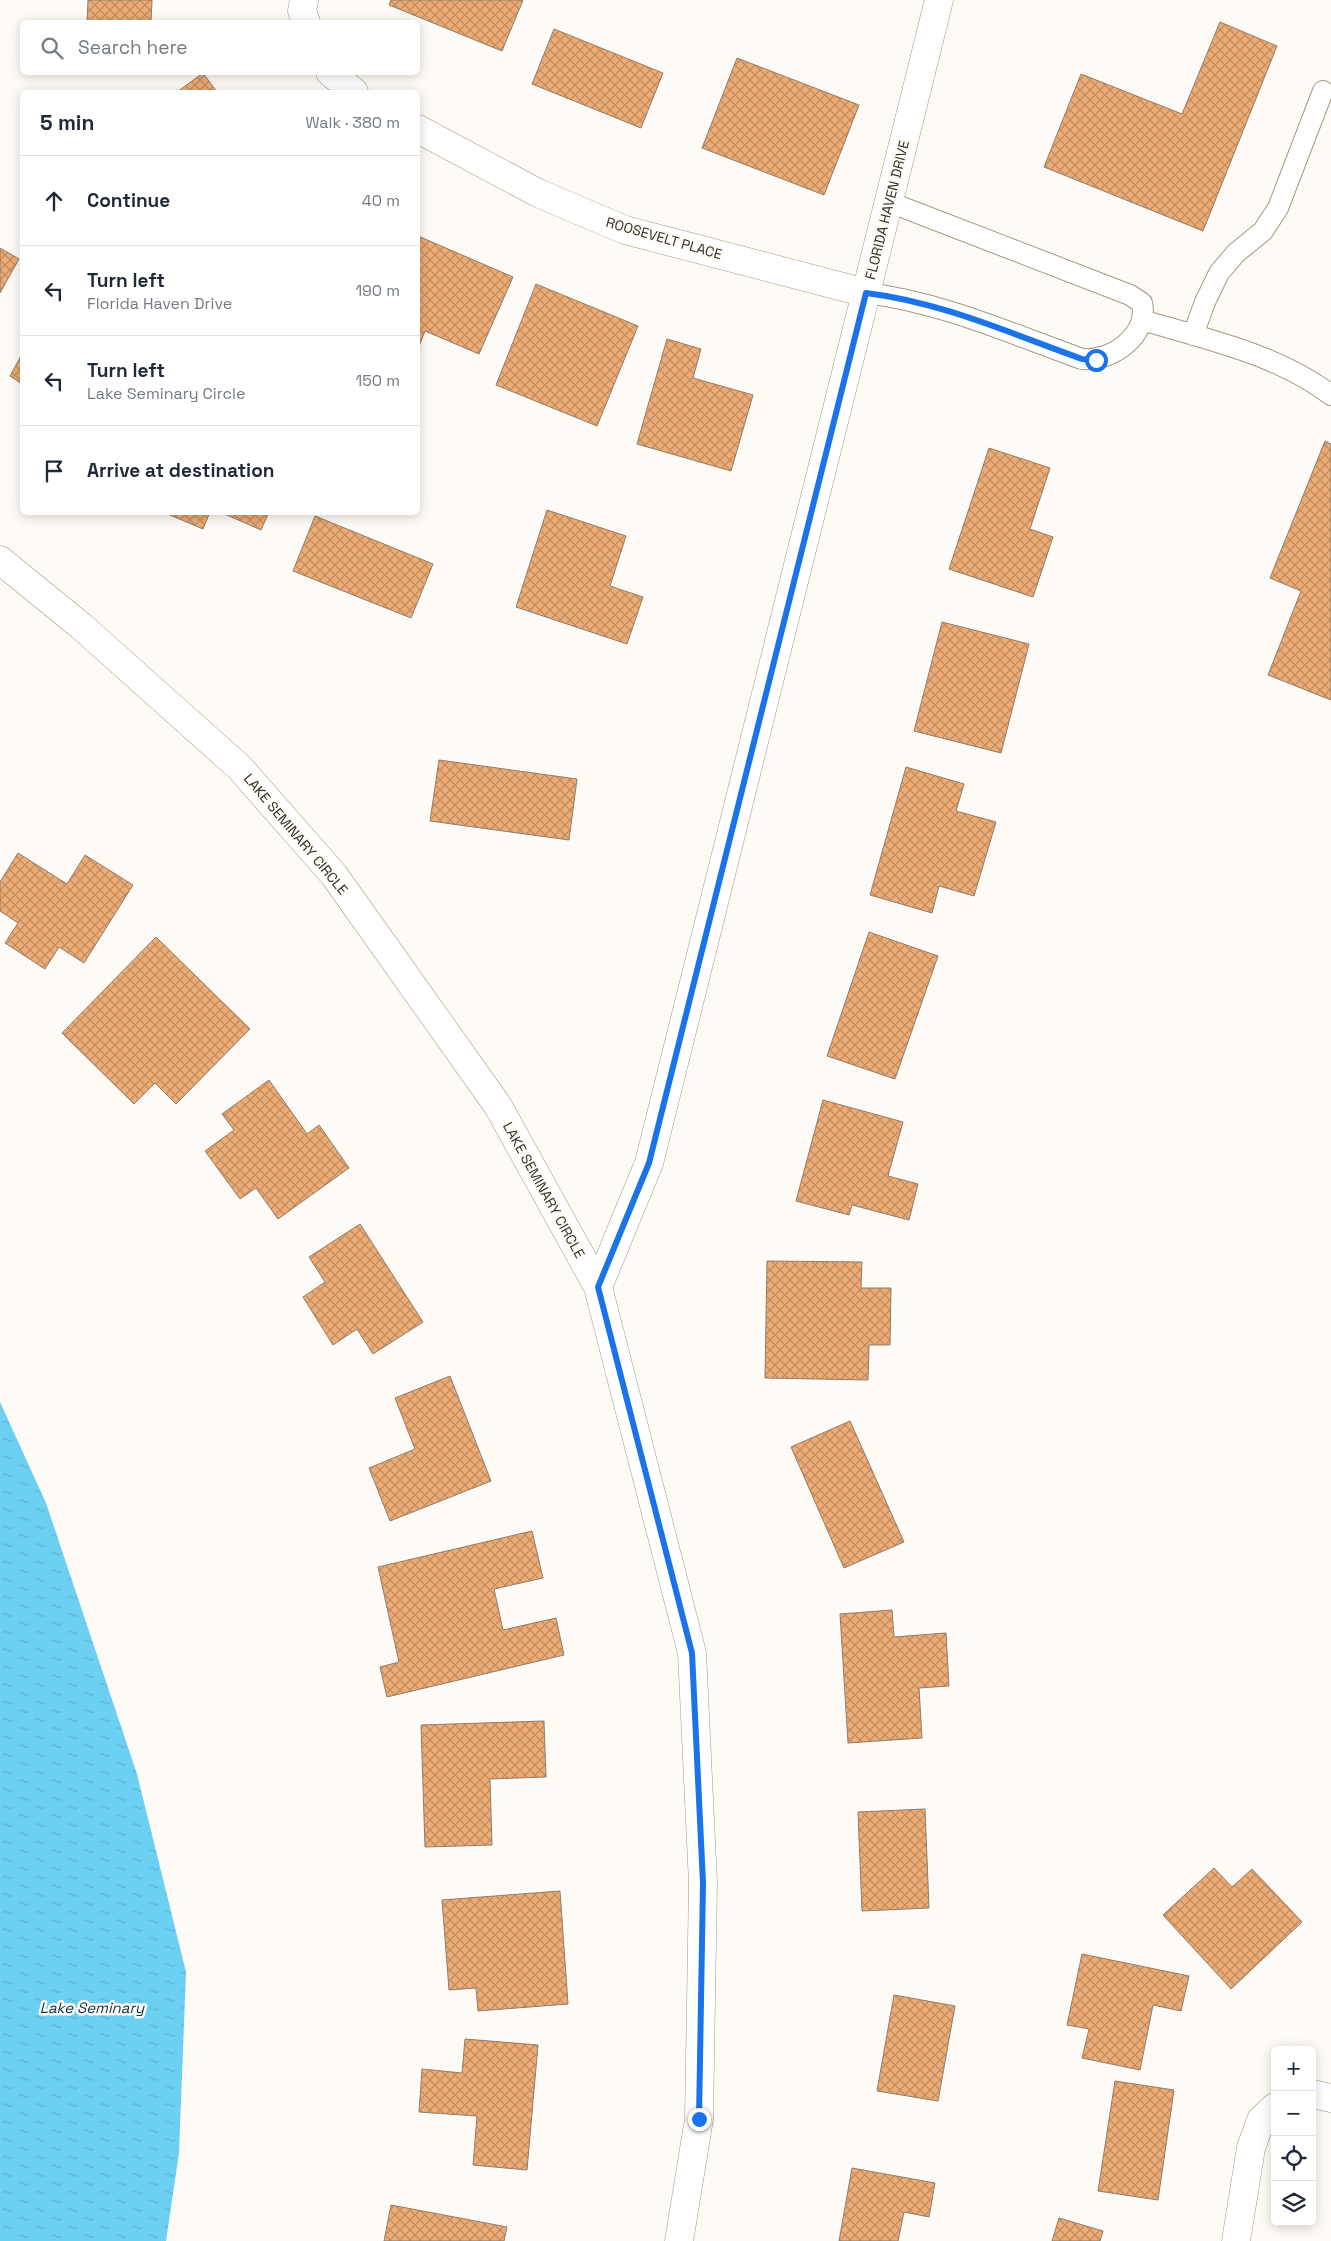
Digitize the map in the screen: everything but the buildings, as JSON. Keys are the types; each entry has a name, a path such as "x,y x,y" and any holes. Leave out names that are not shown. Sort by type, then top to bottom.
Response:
{"street":[{"path":"304,0 302,11 305,20"},
{"name":"FLORIDA HAVEN DRIVE","path":"598,1287 649,1163 939,0"},
{"path":"334,75 352,90"},
{"name":"ROOSEVELT PLACE","path":"420,130 538,193 626,230 866,293"},
{"name":"LAKE SEMINARY CIRCLE","path":"0,560 81,626 239,767 334,876 498,1106 598,1287 692,1653 703,1883 699,2119 679,2241"},
{"path":"1316,2095 1331,2098"},
{"path":"1236,2241 1251,2148 1261,2120 1271,2111"}],"lane":[{"path":"1193,335 1205,302 1219,274 1236,253 1263,231 1278,208 1324,91"},
{"path":"866,293 897,297 950,312 1082,359 1096,360 1114,354 1138,331 1144,314 1142,303 1130,295 889,202"},
{"path":"1142,320 1220,342 1274,363 1311,380 1331,395"}],"water":[{"name":"Lake Seminary","path":"0,1402 46,1503 137,1774 186,1972 179,2153 166,2241 0,2241"}],"route":[{"path":"699,2119 703,1883 692,1653 598,1287 649,1163 866,293 897,297 950,312 1082,359 1096,360"}]}
